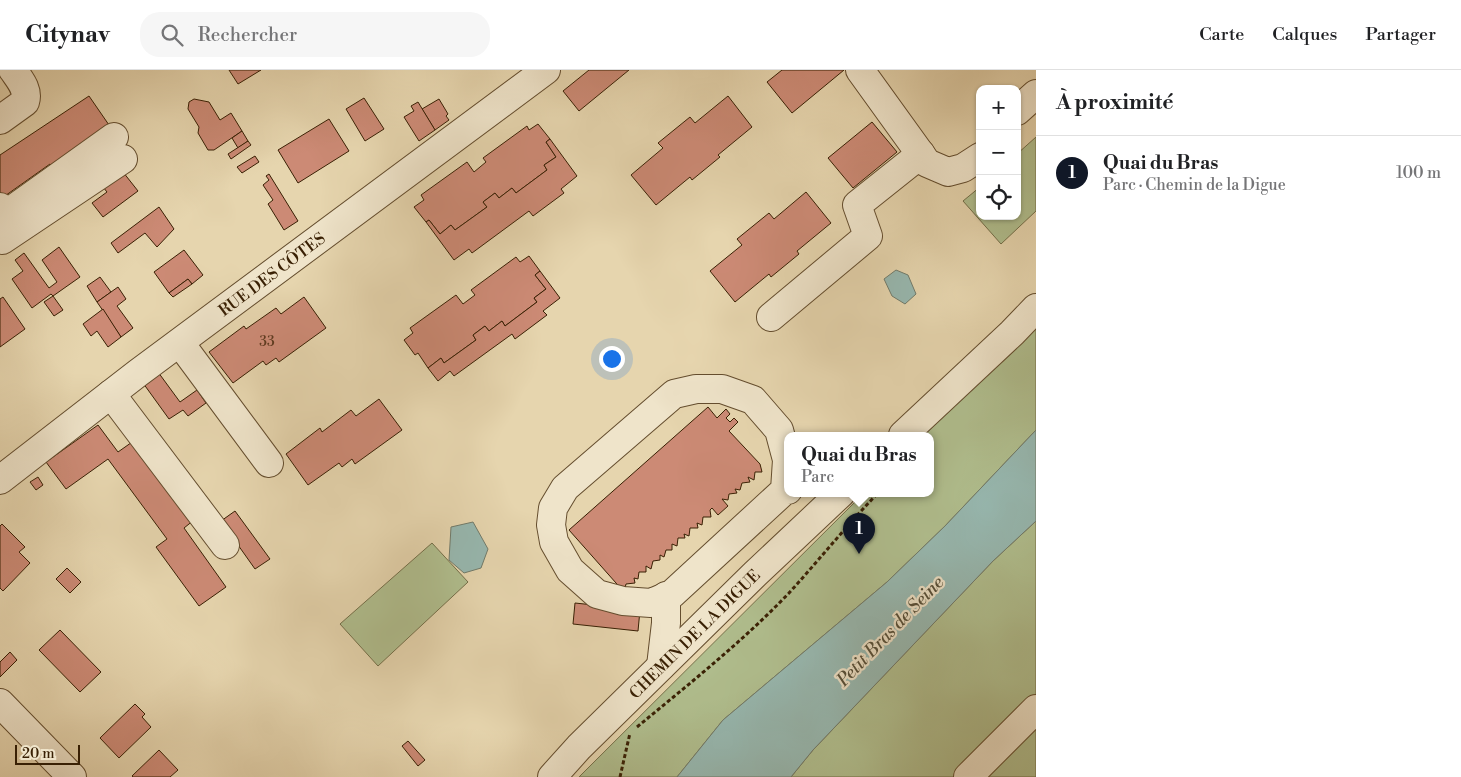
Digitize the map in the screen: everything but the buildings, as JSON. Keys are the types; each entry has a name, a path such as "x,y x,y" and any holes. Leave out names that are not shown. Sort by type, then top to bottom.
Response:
{"street":[{"path":"0,120 25,102 26,99 25,87 13,70"},
{"name":"RUE DES CÔTES","path":"0,480 111,394 546,70"},
{"path":"860,70 927,162 948,172 963,168 976,160"},
{"path":"1021,107 1036,94"},
{"path":"0,207 12,210 118,148 2,240 0,237"},
{"path":"771,317 868,236 857,206 921,154"},
{"path":"906,432 1012,334 1036,308"},
{"path":"180,343 269,463"},
{"path":"784,449 779,430 753,400 722,389 696,389 674,394 565,488 553,508 554,542 570,570 597,594 623,602 651,602 672,594 784,492"},
{"path":"111,394 225,545"},
{"name":"CHEMIN DE LA DIGUE","path":"552,777 579,747 661,666 837,497"},
{"path":"661,666 666,623 666,596"},
{"path":"0,703 72,777"},
{"path":"968,777 1036,709"}],"path":[{"path":"620,777 630,733 729,652 789,592 845,527 874,497"}],"green space":[{"path":"1036,137 1036,211 1001,244 980,220 1021,220 1021,150"},
{"path":"976,190 976,216 963,201"},
{"path":"1036,322 1036,430 945,526 887,582 723,720 677,777 579,777 860,497 934,497 934,432 925,432"},
{"path":"1036,521 1036,777 791,777 813,750 993,561"},
{"path":"432,543 468,582 378,666 340,624"}],"water":[{"path":"896,270 908,275 916,294 905,304 892,296 884,279"},
{"name":"Petit Bras de Seine","path":"1036,430 1036,521 993,561 813,750 791,777 677,777 723,720 887,582 945,526"},
{"path":"473,522 488,549 481,568 464,573 449,560 451,527"}],"place":[{"name":"Quai du Bras","path":"859,554"}]}
